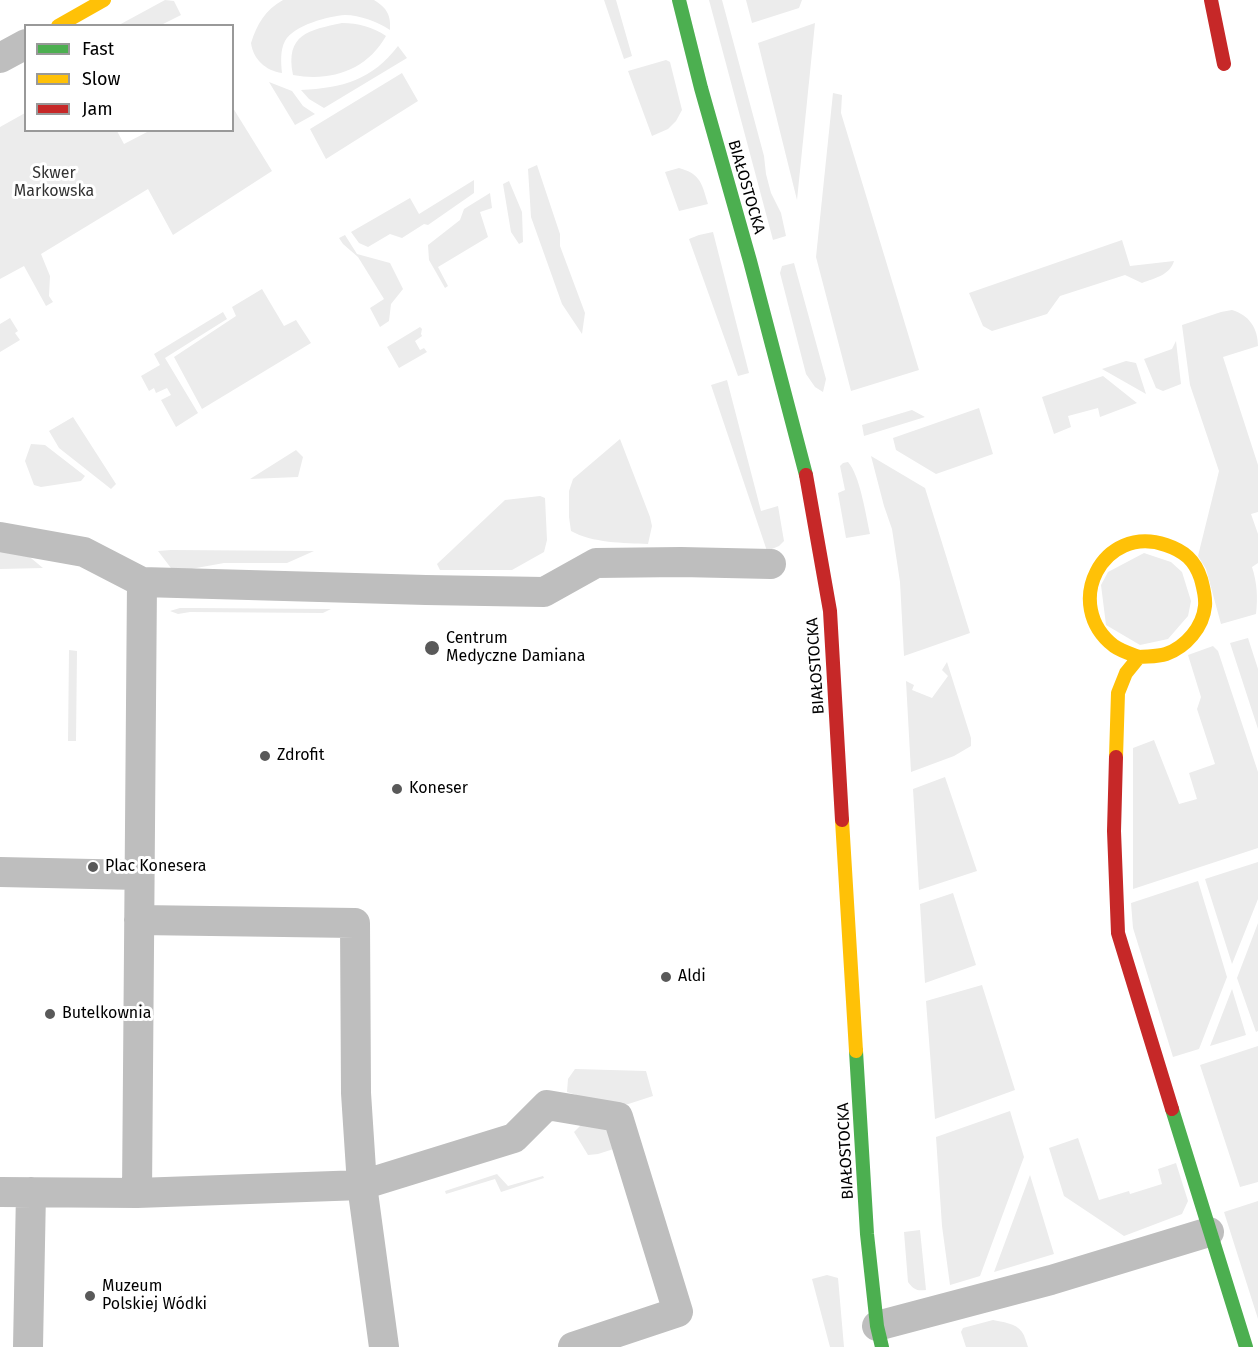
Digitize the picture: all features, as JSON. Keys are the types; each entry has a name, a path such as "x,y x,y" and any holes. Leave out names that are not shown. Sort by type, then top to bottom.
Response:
{"street":[{"path":"62,24 104,0"},
{"name":"BIAŁOSTOCKA","path":"679,0 808,484 830,611 867,1234 880,1337"},
{"path":"1211,0 1224,64"},
{"path":"0,58 24,45"},
{"path":"0,537 84,552 142,582 426,591 544,592 596,563 771,564"},
{"path":"1139,657 1116,648 1093,624 1089,589 1096,570 1108,555 1125,544 1149,540 1176,549 1189,557 1201,574 1205,604 1200,624 1194,635 1178,648 1159,656 1139,657 1127,669 1118,693 1114,831 1118,933 1246,1347"},
{"path":"136,1193 142,582"},
{"path":"0,872 140,875"},
{"path":"139,920 355,923 356,1093 362,1185 384,1347"},
{"path":"0,1192 136,1193 362,1185 514,1138 547,1105 618,1117 678,1312 573,1347"},
{"path":"28,1347 31,1192"},
{"path":"880,1337 1050,1280 1209,1232"}],"green space":[{"path":"165,0 174,1 181,15 163,24 121,24"},
{"path":"283,0 374,0 387,12 390,30 380,24 351,15 312,22 296,30 285,41 281,61 282,73 276,72 257,59 251,43 263,18 271,8"},
{"path":"604,0 616,0 632,56 624,59"},
{"path":"709,0 722,0 764,156 771,193 781,213 786,236 773,240"},
{"path":"746,0 802,0 799,8 752,23"},
{"path":"342,23 365,26 386,36 369,57 347,71 321,77 293,75 291,61 296,42 302,36 319,28"},
{"path":"815,23 797,200 758,43"},
{"path":"398,46 407,58 324,108 309,99 301,90 330,87 355,80 378,67"},
{"path":"666,60 670,62 682,110 668,129 652,136 628,71"},
{"path":"402,73 418,101 326,159 310,129"},
{"path":"269,82 292,91 303,106 315,114 295,125"},
{"path":"833,93 842,95 841,113 919,370 851,391 816,257"},
{"name":"Skwer Markowska","path":"234,110 272,171 173,235 148,189 41,254 50,276 49,296 53,302 46,306 24,266 0,279 0,127 24,114 24,132 118,132 124,144 147,132 234,132"},
{"path":"537,165 560,234 560,246 585,313 582,334 562,304 531,217 528,169"},
{"path":"679,168 692,173 700,181 708,204 679,211 665,172"},
{"path":"474,180 474,193 428,225 424,224 402,238 390,234 368,247 359,243 351,232 410,198 419,214"},
{"path":"509,181 522,212 523,242 519,244 511,232 503,184"},
{"path":"490,193 492,208 480,212 488,237 438,267 448,286 445,288 429,260 428,245 460,220 464,209"},
{"path":"713,232 749,373 738,376 689,239"},
{"path":"345,235 357,254 390,263 403,289 391,304 389,321 380,327 370,308 384,299 358,257 339,238"},
{"path":"1122,240 1130,266 1174,261 1172,266 1161,275 1142,283 1125,275 1060,296 1047,314 992,331 983,326 969,293"},
{"path":"794,263 826,379 823,392 815,387 806,374 780,273 782,266"},
{"path":"262,289 284,326 296,320 311,343 202,409 174,357 236,316 232,307"},
{"path":"1232,310 1248,319 1258,339 1258,346 1223,357 1258,465 1258,512 1251,514 1258,534 1258,563 1252,567 1257,602 1256,614 1221,624 1206,569 1198,556 1219,471 1190,385 1182,325"},
{"path":"223,312 227,319 165,358 198,413 176,427 161,400 171,395 167,388 156,393 154,388 149,391 141,376 160,365 154,354"},
{"path":"10,318 18,331 15,333 20,340 0,352 0,324"},
{"path":"420,327 422,336 415,341 420,350 424,348 427,352 399,368 387,347"},
{"path":"1176,341 1181,384 1163,391 1156,388 1144,359 1172,349"},
{"path":"1126,361 1136,363 1146,394 1102,369"},
{"path":"1103,376 1137,403 1100,417 1098,408 1068,416 1071,427 1054,434 1042,397"},
{"path":"727,380 761,511 778,506 784,541 767,551 711,385"},
{"path":"979,408 993,454 936,474 896,450 893,438"},
{"path":"912,410 925,417 864,436 862,425"},
{"path":"73,417 116,484 111,489 59,448 49,431"},
{"path":"620,439 650,517 652,526 648,544 598,540 571,531 569,491 573,479"},
{"path":"31,444 45,445 85,476 81,481 41,487 34,485 25,461"},
{"path":"296,450 303,457 298,477 250,479"},
{"path":"871,456 925,488 970,633 904,656 900,582 892,529"},
{"path":"848,462 856,476 870,534 846,538 838,493 845,490 840,466"},
{"path":"540,496 545,498 547,540 544,552 512,570 440,570 437,564 505,500"},
{"path":"0,548 20,549 43,568 0,569"},
{"path":"158,551 314,551 287,563 224,563 174,572"},
{"path":"1144,553 1171,562 1182,572 1191,601 1188,616 1168,639 1140,645 1106,625 1101,585 1108,572"},
{"path":"180,608 331,609 323,613 190,612 178,614 170,611"},
{"path":"1248,638 1258,669 1258,729 1230,643"},
{"path":"1213,646 1218,651 1258,772 1258,848 1133,889 1133,748 1154,740 1179,804 1197,799 1189,773 1215,764 1197,709 1201,697 1188,655"},
{"path":"69,650 77,651 76,741 68,741"},
{"path":"947,662 971,738 971,746 954,756 911,772 906,681 914,685 912,690 932,698 948,676 942,670"},
{"path":"945,777 977,871 919,890 913,789"},
{"path":"1258,862 1258,899 1232,964 1205,879"},
{"path":"1198,881 1227,977 1199,1049 1173,1057 1133,928 1131,903"},
{"path":"953,893 976,965 925,983 920,904"},
{"path":"1258,923 1258,1031 1256,1032 1237,978"},
{"path":"982,985 1015,1090 935,1119 926,1001"},
{"path":"1232,989 1246,1035 1210,1046"},
{"path":"1258,1046 1258,1182 1240,1187 1200,1065"},
{"path":"575,1069 646,1071 653,1096 616,1108 567,1092 568,1079"},
{"path":"1010,1111 1024,1157 980,1276 950,1285 942,1226 936,1137"},
{"path":"581,1125 609,1128 623,1146 588,1155 574,1132"},
{"path":"1078,1138 1099,1200 1129,1191 1130,1194 1162,1184 1158,1169 1176,1163 1188,1201 1182,1214 1124,1236 1064,1196 1049,1148"},
{"path":"497,1174 508,1186 543,1176 544,1178 501,1192 495,1179 446,1194 445,1191"},
{"path":"1030,1175 1054,1254 994,1272"},
{"path":"1258,1201 1258,1319 1224,1212"},
{"path":"920,1230 926,1290 916,1289 908,1282 904,1232"},
{"path":"827,1275 838,1278 844,1347 830,1347 812,1279"},
{"path":"993,1320 1009,1323 1019,1329 1028,1347 966,1347 961,1332 963,1328"}],"traffic: fast":[{"path":"679,0 806,475"},
{"path":"856,1051 867,1234 877,1326 882,1347"},
{"path":"1172,1109 1246,1347"}],"traffic: slow":[{"path":"62,24 104,0"},
{"path":"1116,757 1118,693 1126,673 1139,657 1166,654 1187,641 1197,629 1204,614 1205,596 1201,579 1196,567 1188,557 1166,545 1144,541 1124,546 1108,556 1097,572 1091,590 1091,610 1098,629 1114,646 1139,657"},
{"path":"842,820 856,1051"}],"traffic: jam":[{"path":"1211,0 1224,64"},
{"path":"806,475 830,611 842,820"},
{"path":"1116,757 1114,831 1118,933 1172,1109"}],"place":[{"name":"Centrum Medyczne Damiana","path":"432,648"},
{"name":"Zdrofit","path":"265,756"},
{"name":"Koneser","path":"397,789"},
{"name":"Plac Konesera","path":"93,867"},
{"name":"Aldi","path":"666,977"},
{"name":"Butelkownia","path":"50,1014"},
{"name":"Muzeum Polskiej Wódki","path":"90,1296"}]}
